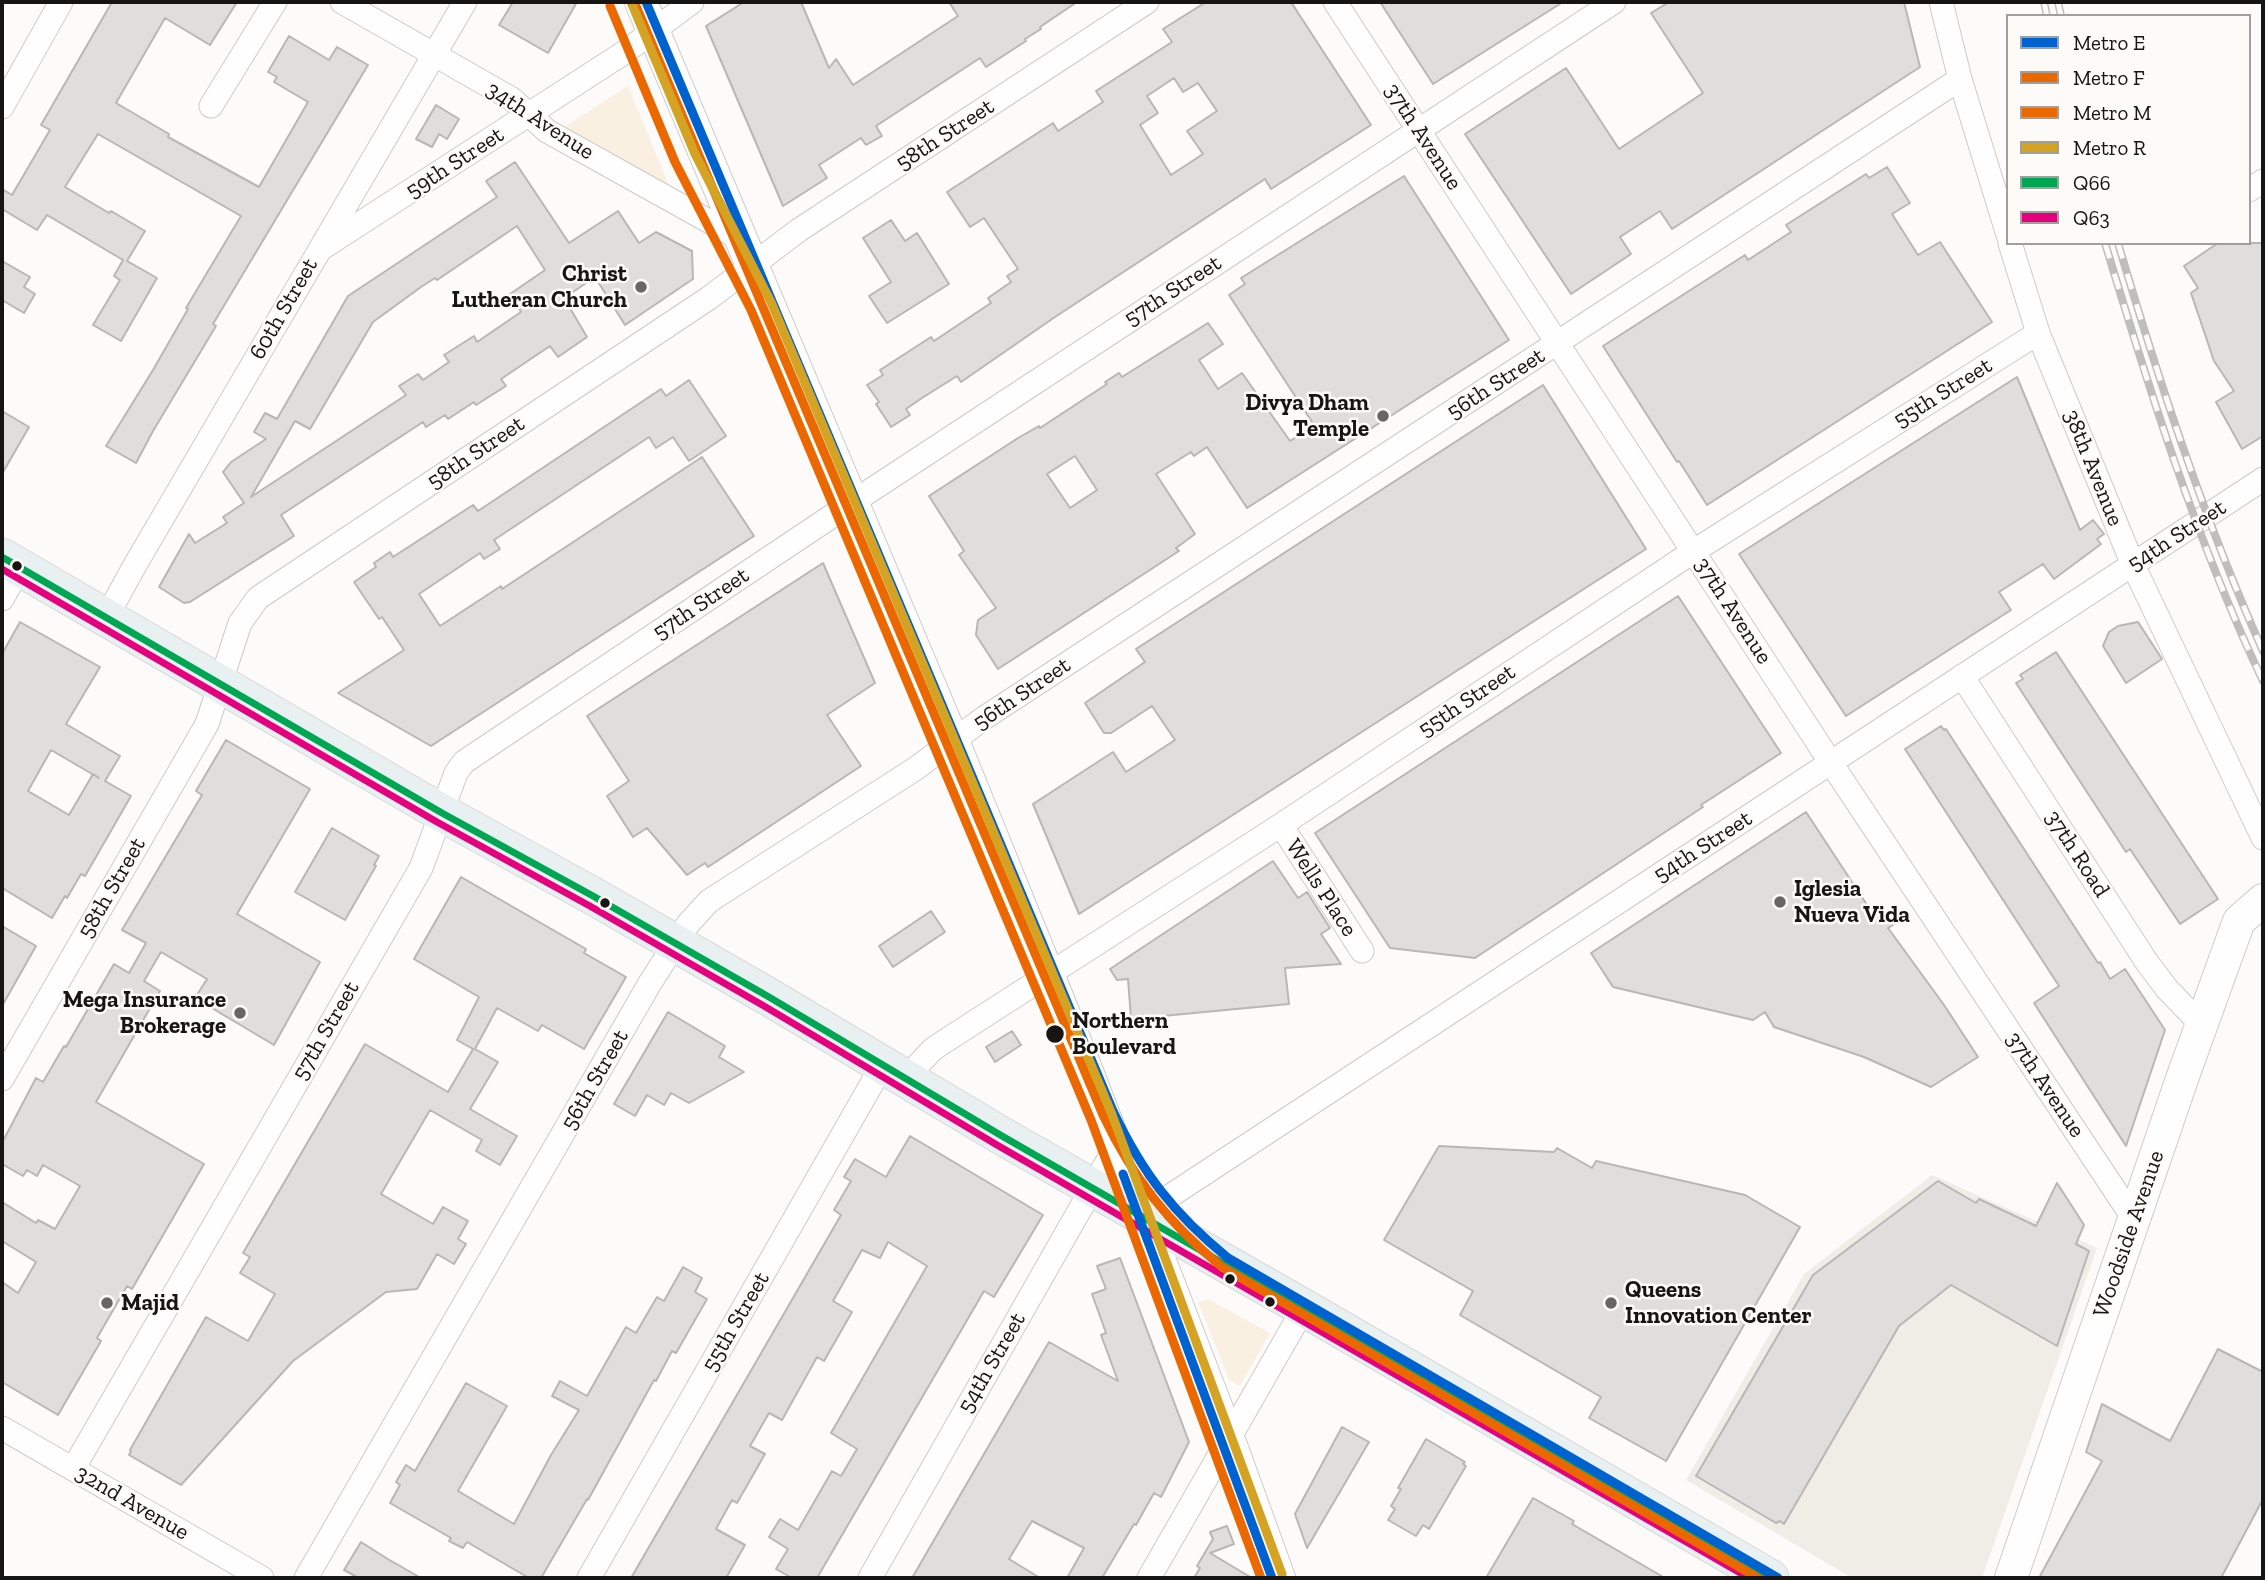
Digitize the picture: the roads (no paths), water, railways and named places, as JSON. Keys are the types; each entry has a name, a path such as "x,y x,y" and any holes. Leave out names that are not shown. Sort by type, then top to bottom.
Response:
{"main road":[{"path":"647,16 953,741 1142,1215 1279,1578"},
{"path":"11,562 442,813 769,997 893,1073 1770,1578"},
{"name":"Woodside Avenue","path":"2011,1578 2201,1024 2239,921 2263,900"}],"street":[{"path":"2,107 61,2"},
{"path":"211,106 275,2"},
{"name":"34th Avenue","path":"342,2 512,99 547,131 746,252"},
{"name":"60th Street","path":"106,618 465,2"},
{"name":"59th Street","path":"319,250 622,54 647,16 692,2"},
{"name":"58th Street","path":"2,1079 207,724 240,623 258,598 709,299 746,252 799,230 1147,2"},
{"name":"37th Avenue","path":"1335,2 1831,763 2134,1219"},
{"name":"57th Street","path":"73,1469 421,868 456,773 464,762 853,502 1614,2"},
{"path":"1941,2 1960,79 2006,228"},
{"name":"56th Street","path":"306,1578 674,943 697,912 709,901 912,771 984,718 1960,79"},
{"name":"38th Avenue","path":"2011,245 2038,333 2133,565 2263,838"},
{"name":"55th Street","path":"589,1578 893,1073 1281,825 1694,551 2038,333"},
{"name":"54th Street","path":"1142,1215 2263,479"},
{"path":"2,598 11,562"},
{"name":"37th Road","path":"1962,676 2146,961 2167,989 2201,1024"},
{"name":"Wells Place","path":"1281,825 1362,951"},
{"name":"54th Street","path":"870,1578 1115,1148"},
{"path":"1149,1578 1304,1308"},
{"name":"32nd Avenue","path":"2,1428 262,1578"}],"railway":[{"path":"2044,2 2047,14"},
{"path":"2058,2 2061,14"},
{"path":"2106,245 2157,410 2195,520 2263,681"},
{"path":"2119,245 2184,450 2221,551 2263,651"}],"metro line":[{"name":"R","path":"631,2 695,154 771,302 1111,1112 1282,1574"},
{"name":"E","path":"646,2 1113,1111 1148,1174 1191,1225 1228,1258 1778,1578"},
{"name":"M","path":"610,6 675,162 751,310 1091,1120 1261,1578"},
{"name":"F","path":"636,6 1103,1115 1140,1179 1185,1234 1222,1267 1758,1578"},
{"name":"E","path":"1123,1174 1272,1578"}],"place":[{"name":"Christ Lutheran Church","path":"641,287"},
{"name":"Divya Dham Temple","path":"1383,416"},
{"name":"Iglesia Nueva Vida","path":"1780,902"},
{"name":"Mega Insurance Brokerage","path":"240,1013"},
{"name":"Northern Boulevard","path":"1055,1034"},
{"name":"Majid","path":"107,1303"},
{"name":"Queens Innovation Center","path":"1611,1303"}]}
